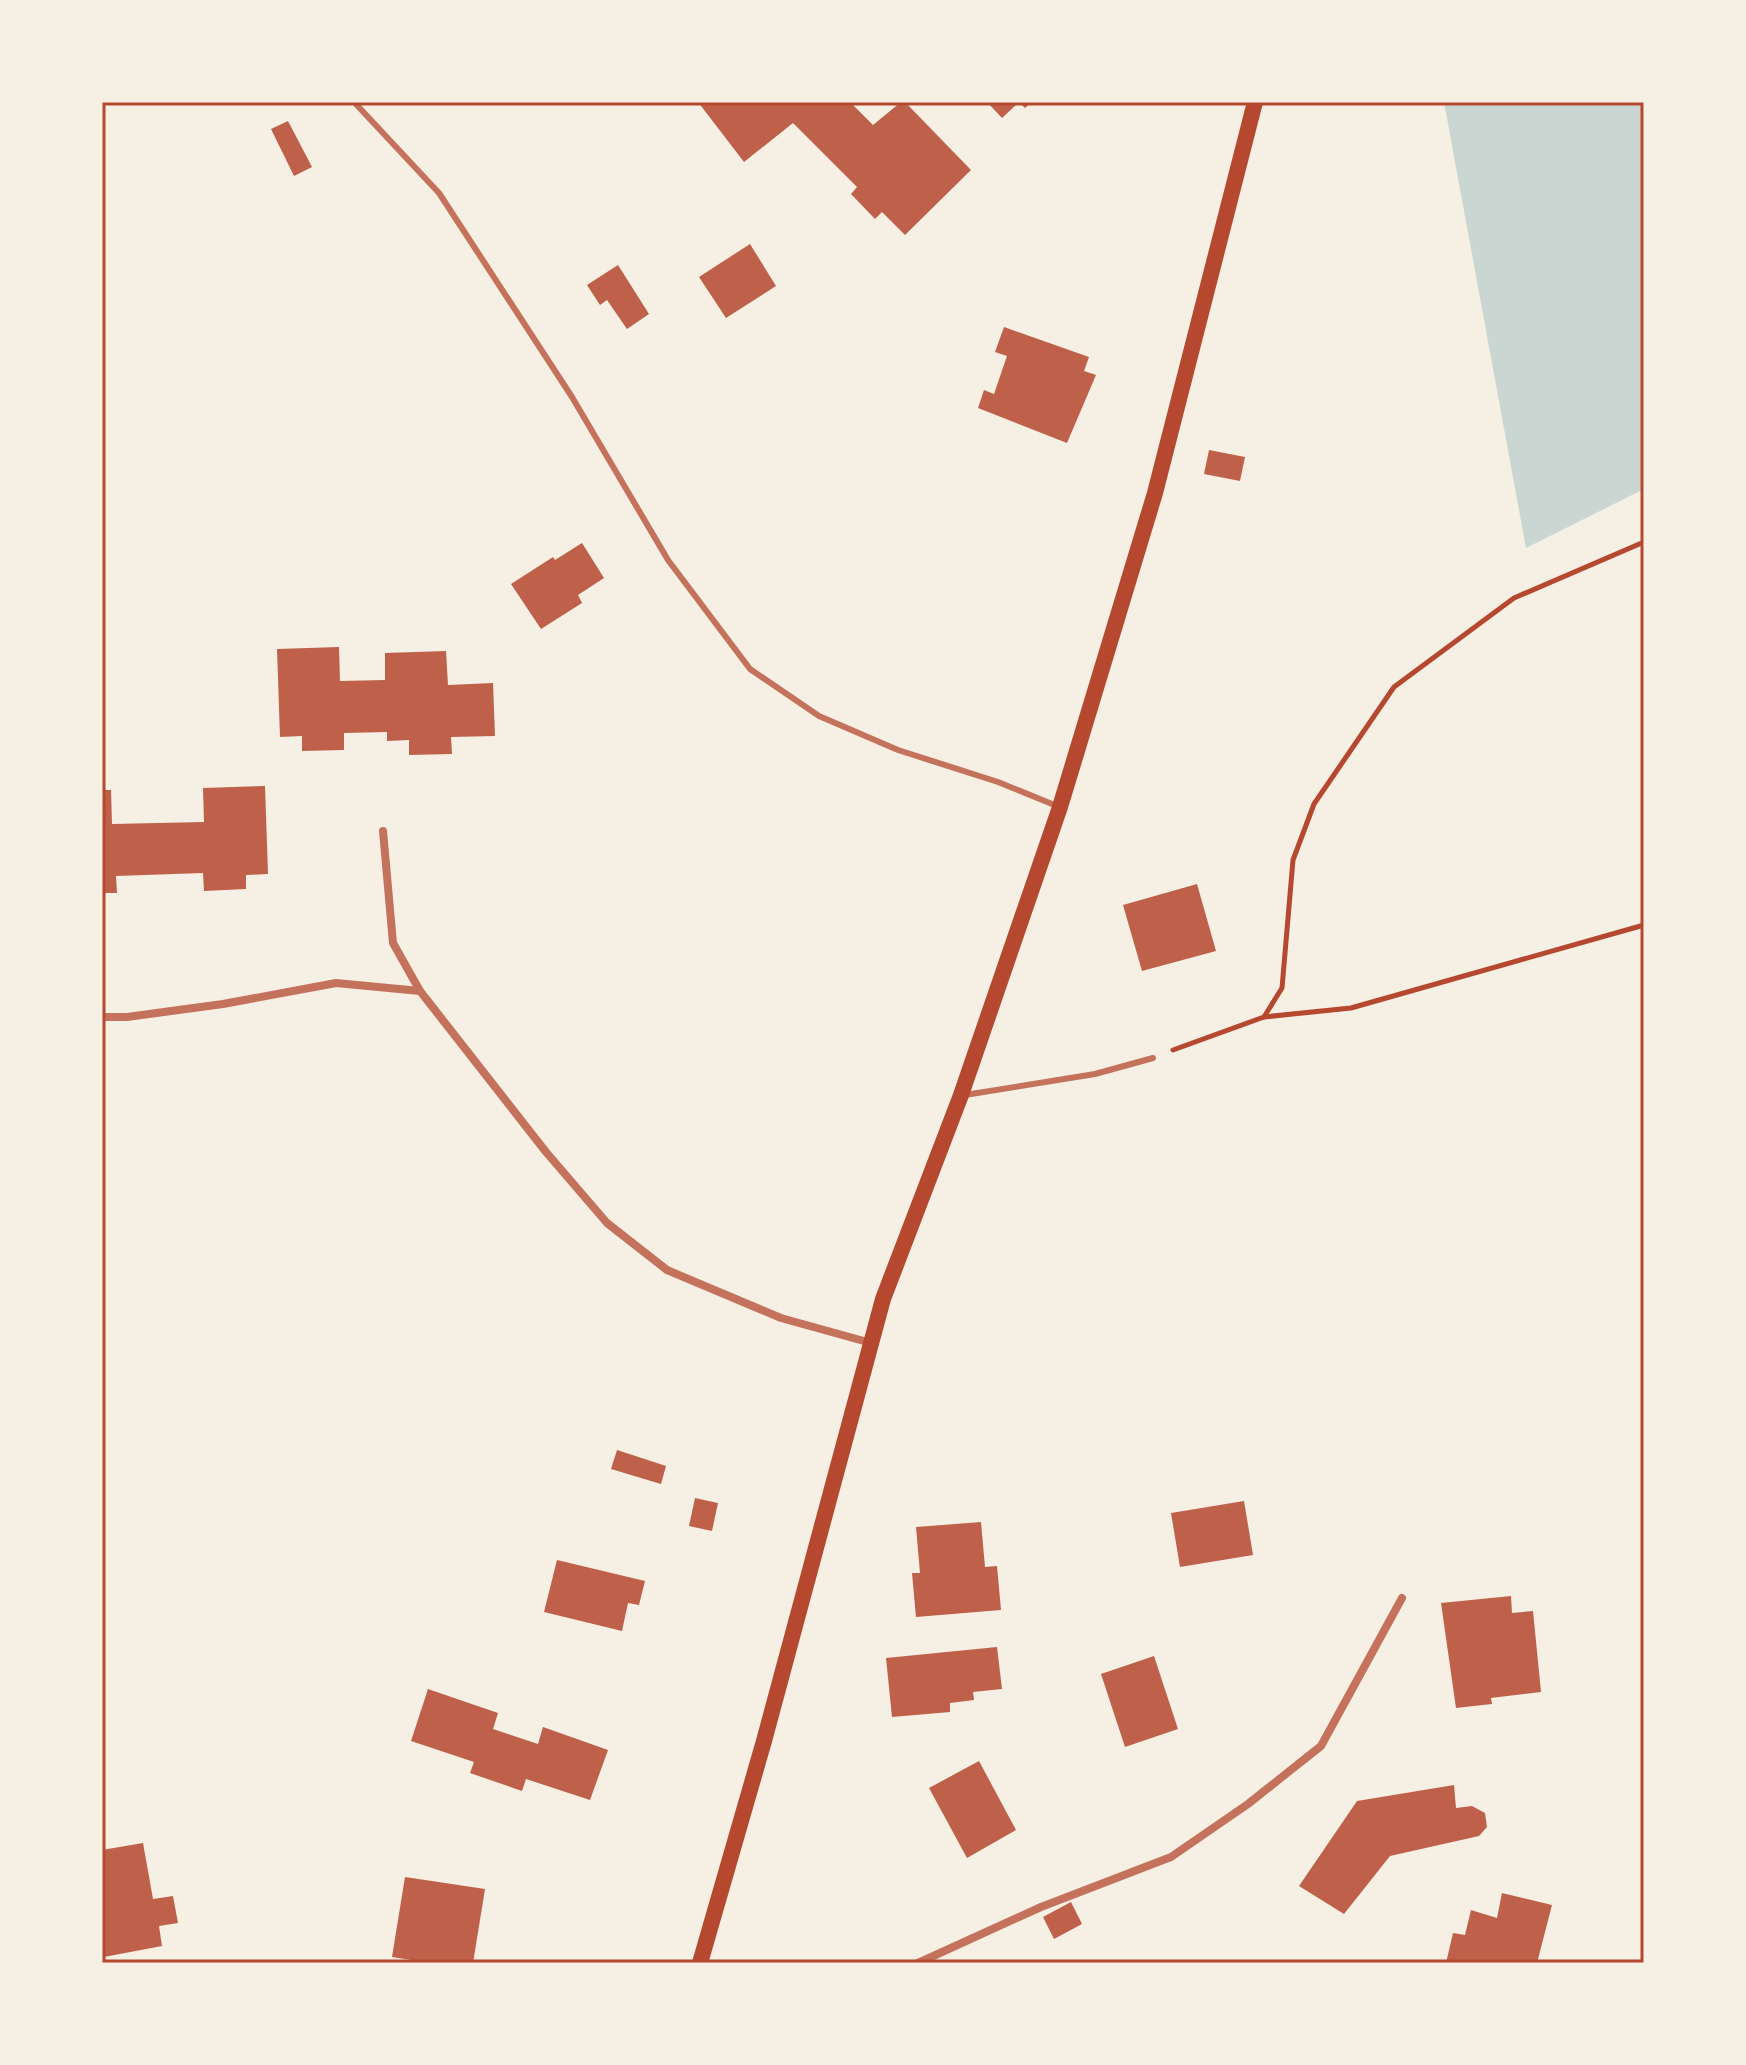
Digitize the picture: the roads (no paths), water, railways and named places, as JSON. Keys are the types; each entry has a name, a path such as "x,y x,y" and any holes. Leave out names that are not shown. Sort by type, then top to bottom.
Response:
{"main road":[{"path":"700,1963 764,1741 883,1299 961,1095 1060,807 1155,493 1255,102"}],"street":[{"path":"383,831 393,943 420,991 546,1152 607,1223 667,1270 781,1318 872,1343"},
{"path":"102,1017 127,1017 209,1006 336,983 420,991"},
{"path":"918,1963 1041,1907 1171,1857 1248,1804 1321,1746 1402,1598"}],"lane":[{"path":"354,102 439,193 572,397 668,560 750,669 819,716 898,750 998,782 1060,807"},
{"path":"961,1095 1095,1074 1153,1058"}]}
